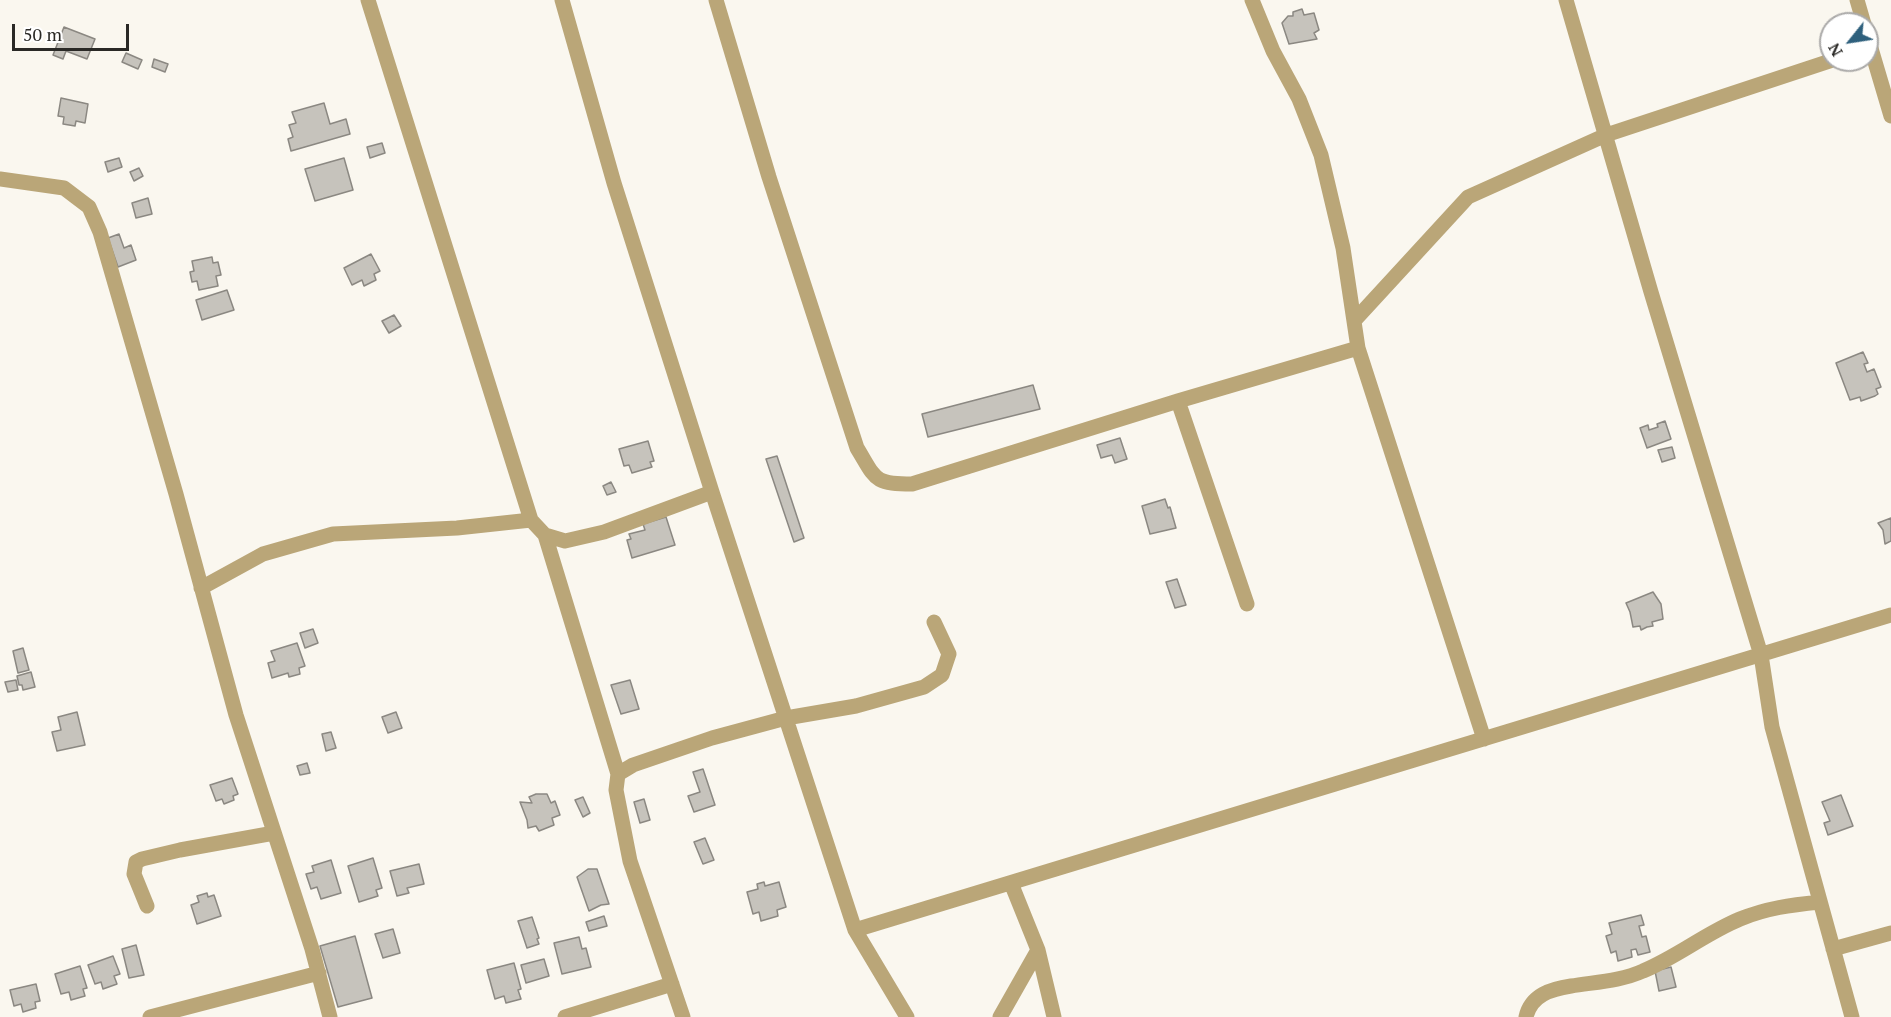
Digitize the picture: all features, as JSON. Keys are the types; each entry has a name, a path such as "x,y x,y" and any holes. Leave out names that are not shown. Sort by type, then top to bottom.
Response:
{"street":[{"path":"368,0 531,520 545,534 565,541 604,532 712,492"},
{"path":"562,0 614,183 855,930 907,1017"},
{"path":"716,0 769,177 853,437 875,477 888,484 912,484 1358,348"},
{"path":"1252,0 1272,51 1299,99 1321,155 1343,248 1358,348 1484,739"},
{"path":"1566,0 1761,655 1772,727 1852,1017"},
{"path":"1354,321 1468,197 1606,135 1819,65"},
{"path":"1877,72 1891,116"},
{"path":"0,178 64,188 89,207 100,232 236,715 319,973 330,1017"},
{"path":"1178,402 1247,603"},
{"path":"201,588 263,554 333,534 457,528 531,520"},
{"path":"545,534 618,774 616,790 630,861 683,1017"},
{"path":"855,930 1891,615"},
{"path":"618,774 633,765 712,738 786,718 856,706 924,687 942,675 948,654 934,622"},
{"path":"147,906 134,874 136,862 180,850 274,833"},
{"path":"1011,883 1038,950 1054,1017"},
{"path":"1526,1017 1528,1009 1539,995 1562,987 1612,980 1641,973 1738,919 1778,906 1820,902"},
{"path":"1833,949 1891,933"},
{"path":"1000,1017 1038,950"},
{"path":"150,1017 319,973"},
{"path":"565,1017 672,984"}],"building":[{"path":"1302,9 1304,15 1314,13 1319,30 1314,33 1317,39 1289,44 1282,23 1288,16 1293,16 1293,12"},
{"path":"64,27 95,39 87,59 66,51 63,59 53,55"},
{"path":"126,53 142,60 138,69 122,62"},
{"path":"154,59 168,64 165,72 152,67"},
{"path":"61,98 88,104 85,123 76,121 75,126 63,124 64,117 58,116"},
{"path":"324,103 330,124 346,119 350,134 291,151 288,139 293,137 289,125 296,123 292,112"},
{"path":"382,143 385,153 370,158 367,147"},
{"path":"119,158 122,167 108,172 105,162"},
{"path":"344,158 353,190 315,201 305,169"},
{"path":"139,168 143,176 134,181 130,172"},
{"path":"148,198 152,214 136,218 132,203"},
{"path":"119,234 124,248 131,245 136,260 118,267 108,238"},
{"path":"371,254 380,271 374,274 376,280 364,286 362,280 352,285 344,268"},
{"path":"212,257 213,263 218,262 221,275 216,276 218,286 199,290 197,281 192,282 190,272 194,271 192,261"},
{"path":"227,290 234,310 202,320 196,300"},
{"path":"394,315 401,326 389,333 382,321"},
{"path":"1863,352 1868,363 1864,364 1867,372 1874,369 1881,387 1876,389 1878,394 1875,396 1861,401 1860,397 1850,400 1836,363"},
{"path":"1033,385 1040,409 928,437 922,414"},
{"path":"1665,421 1671,439 1647,448 1640,428 1648,425 1649,430"},
{"path":"1120,438 1127,459 1115,463 1112,455 1101,458 1097,445"},
{"path":"648,441 654,461 650,462 652,467 632,473 629,465 624,466 619,449"},
{"path":"1672,447 1675,458 1662,462 1658,450"},
{"path":"777,456 804,538 794,542 766,459"},
{"path":"611,482 616,492 607,495 603,486"},
{"path":"1165,499 1168,508 1170,507 1176,528 1150,534 1142,506"},
{"path":"666,517 675,545 632,558 627,540 631,539 629,534 645,530 643,524"},
{"path":"1891,518 1891,541 1885,544 1883,530 1878,523"},
{"path":"1177,579 1186,605 1175,608 1166,582"},
{"path":"1653,592 1661,604 1663,619 1652,622 1653,626 1641,630 1640,626 1633,627 1626,603"},
{"path":"313,629 318,643 305,648 300,633"},
{"path":"297,643 305,666 299,668 300,674 289,677 288,673 272,678 268,663 275,661 271,651"},
{"path":"23,648 29,670 18,673 13,651"},
{"path":"31,672 35,687 23,690 17,676"},
{"path":"16,680 18,690 8,692 5,682"},
{"path":"630,680 639,709 621,714 611,685"},
{"path":"77,712 85,745 57,751 52,732 61,730 58,717"},
{"path":"396,712 402,728 388,733 382,717"},
{"path":"331,732 336,748 326,751 322,734"},
{"path":"307,763 310,773 300,775 297,766"},
{"path":"703,769 715,805 694,812 688,796 700,792 693,772"},
{"path":"232,778 238,794 233,796 234,800 224,804 222,799 216,801 210,785"},
{"path":"536,794 547,794 551,803 555,801 560,815 552,818 554,825 539,831 536,826 528,828 520,802 532,803 529,797"},
{"path":"1841,795 1853,826 1828,835 1824,823 1830,821 1822,802"},
{"path":"583,797 590,813 583,817 575,800"},
{"path":"644,799 650,820 640,823 634,802"},
{"path":"705,838 714,860 703,864 694,842"},
{"path":"373,858 382,888 376,890 378,896 359,902 348,866"},
{"path":"331,860 341,893 321,899 317,887 311,889 306,874 314,872 312,866"},
{"path":"419,864 424,884 407,888 409,893 397,896 390,871"},
{"path":"588,869 597,869 609,904 589,911 577,877"},
{"path":"764,882 765,886 779,882 786,907 777,910 778,916 761,921 759,912 753,914 747,892 758,889 757,884"},
{"path":"207,893 208,897 214,895 221,916 197,924 191,905 199,902 197,896"},
{"path":"1641,915 1644,925 1639,926 1642,937 1646,936 1650,952 1638,955 1636,949 1631,950 1632,957 1618,961 1616,951 1611,953 1606,936 1612,934 1609,923"},
{"path":"604,916 607,926 589,931 586,922"},
{"path":"532,917 539,944 527,948 518,921"},
{"path":"393,929 400,953 383,958 375,934"},
{"path":"355,936 372,998 338,1007 320,946"},
{"path":"579,937 582,949 586,948 591,967 562,974 554,943"},
{"path":"136,945 144,975 129,978 122,949"},
{"path":"113,956 120,974 114,976 117,984 103,989 101,982 95,984 88,965"},
{"path":"544,959 549,976 526,983 521,965"},
{"path":"514,963 521,989 518,990 521,999 506,1003 504,996 495,999 487,970"},
{"path":"80,966 87,988 83,989 85,996 71,1000 69,992 61,994 55,974"},
{"path":"1671,967 1676,987 1659,991 1655,971"},
{"path":"36,984 40,1001 35,1002 36,1008 23,1012 21,1004 14,1006 10,990"}]}
